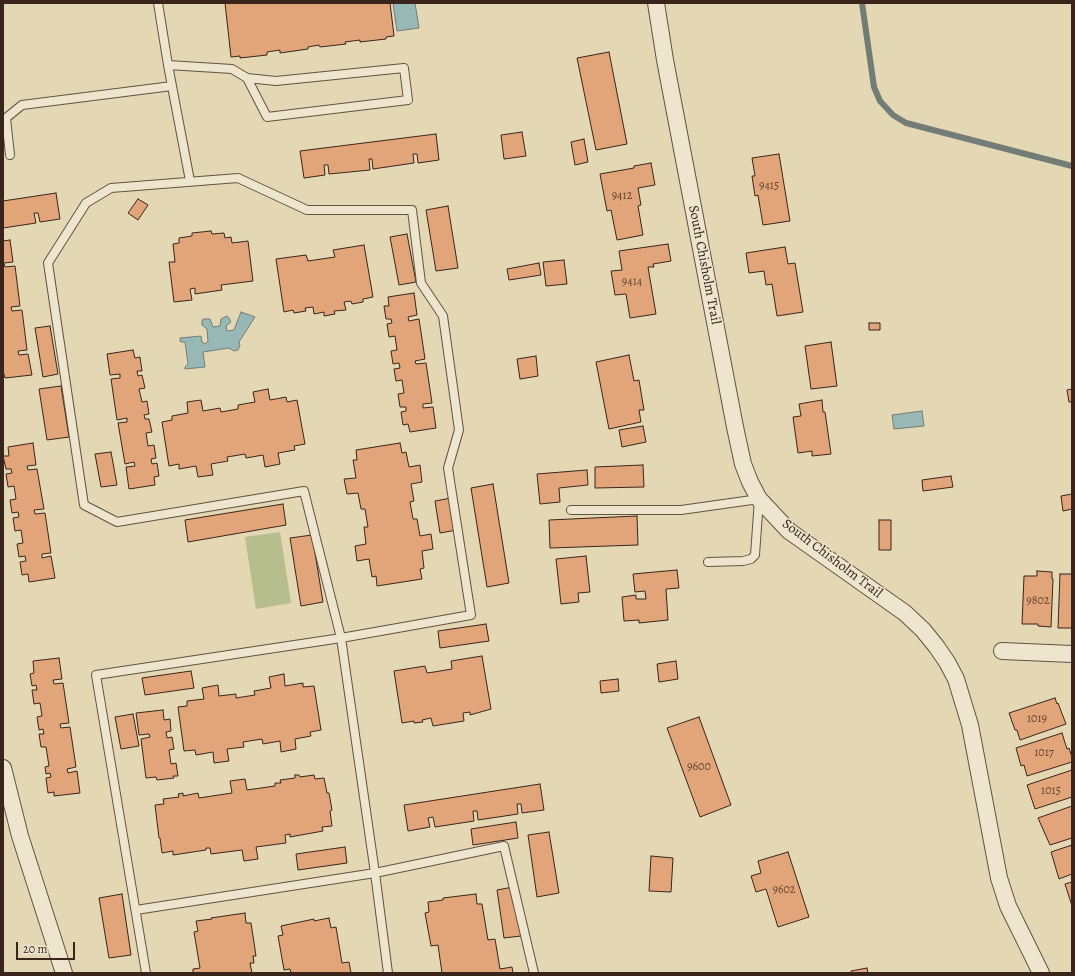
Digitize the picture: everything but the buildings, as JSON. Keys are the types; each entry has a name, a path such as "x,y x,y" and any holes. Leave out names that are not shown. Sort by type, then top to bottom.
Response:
{"street":[{"name":"South Chisholm Trail","path":"656,3 665,60 735,427 743,464 750,482 759,499 790,531 906,613 923,630 947,662 956,679 970,726 999,878 1008,906 1041,973"},
{"path":"1002,651 1072,654"},
{"path":"3,768 20,836 64,973"}],"lane":[{"path":"158,3 190,181"},
{"path":"168,65 232,69 247,78 276,81 404,68 408,100 267,117 247,78"},
{"path":"10,155 6,118 22,105 172,86"},
{"path":"146,973 96,675 341,638 471,615 448,468 459,430 443,316 421,283 412,210 307,210 238,178 111,188 86,203 48,263 84,505 117,522 304,491 341,638 388,973"},
{"path":"571,510 680,510 759,499 755,555 751,559 743,561 708,562"},
{"path":"136,910 375,873 504,846 534,973"}],"green space":[{"path":"280,532 291,603 256,609 245,537"}],"water":[{"path":"393,3 415,3 419,28 397,31"},
{"path":"241,312 255,317 239,342 240,345 238,350 234,351 229,348 203,352 205,367 185,369 188,364 185,342 181,342 180,338 201,336 202,342 205,344 208,341 207,329 202,325 202,320 210,319 213,327 220,326 221,319 227,316 231,322 226,326 227,331 234,330"},
{"path":"922,411 924,426 894,429 892,415"}],"waterway":[{"path":"862,3 874,87 880,101 893,115 906,123 1072,166"}]}
